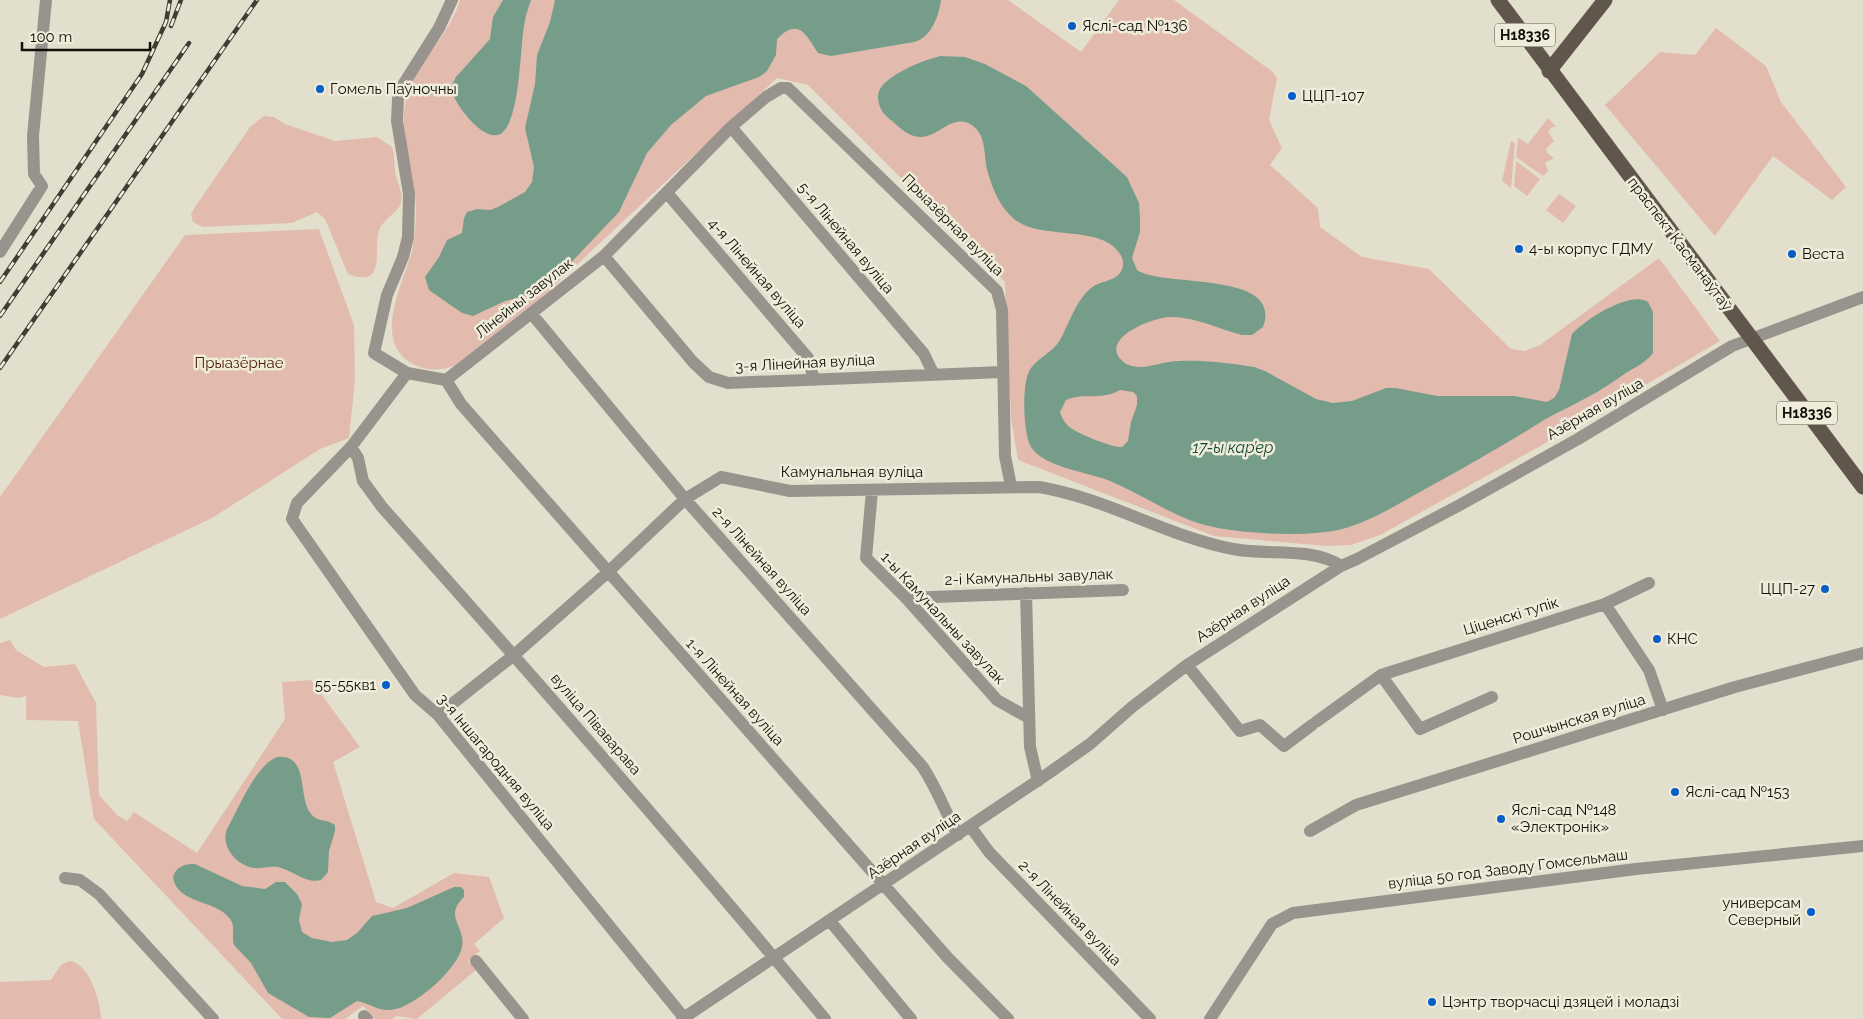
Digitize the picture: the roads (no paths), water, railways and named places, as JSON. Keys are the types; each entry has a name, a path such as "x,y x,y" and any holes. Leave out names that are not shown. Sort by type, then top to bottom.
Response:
{"main road":[{"name":"праспект Касманаўтаў","path":"1498,0 1549,71 1863,487"},
{"path":"1549,71 1605,0"}],"street":[{"path":"0,252 42,186 34,174 33,136 46,0"},
{"path":"446,380 406,373 374,353 387,295 403,257 408,237 409,194 397,121 397,110 403,85 439,28 452,0"},
{"name":"Лінейны завулак","path":"446,380 604,256 731,127 766,97 781,88 788,88"},
{"name":"Прыазёрная вуліца","path":"788,88 997,291 1002,310 1005,456 1011,486"},
{"name":"5-я Лінейная вуліца","path":"731,127 924,354 933,373"},
{"name":"4-я Лінейная вуліца","path":"667,193 808,358 814,380"},
{"name":"3-я Лінейная вуліца","path":"604,256 693,362 709,377 728,383 933,373 1002,372"},
{"name":"Азёрная вуліца","path":"684,1019 1090,744 1132,707 1187,665 1341,566 1358,559 1466,502 1578,439 1732,346 1863,296"},
{"name":"2-я Лінейная вуліца","path":"531,313 686,499 922,766 941,798 944,810 958,835"},
{"path":"351,447 406,373"},
{"name":"1-я Лінейная вуліца","path":"446,380 461,404 608,573 948,958 1008,1019"},
{"name":"3-я Іншагародняя вуліца","path":"351,447 298,503 292,520 415,695 438,715 684,1019"},
{"name":"вуліца Піваварава","path":"351,447 358,458 363,481 382,507 514,655 775,958 825,1019"},
{"name":"Камунальная вуліца","path":"438,715 514,655 608,573 686,499 721,477 790,491 872,491 1039,486 1069,492 1202,542 1236,550 1324,558 1341,566"},
{"name":"1-ы Камунальны завулак","path":"872,491 866,558 906,598 997,700 1029,718"},
{"name":"Ціценскі тупік","path":"1187,665 1240,731 1260,725 1284,746 1381,675 1605,604 1649,584"},
{"name":"2-і Камунальны завулак","path":"906,598 1123,590"},
{"path":"1026,593 1030,747 1038,780"},
{"path":"1605,604 1650,670 1663,710"},
{"name":"Рошчынская вуліца","path":"1310,831 1356,805 1743,685 1863,653"},
{"path":"1381,675 1420,729 1492,697"},
{"name":"2-я Лінейная вуліца","path":"970,826 989,852 1150,1019"},
{"name":"вуліца 50 год Заводу Гомсельмаш","path":"1210,1019 1272,924 1293,913 1636,869 1863,846"},
{"path":"65,878 80,880 99,894 213,1019"},
{"path":"830,921 910,1019"},
{"path":"476,961 523,1019"}],"water":[{"path":"503,0 531,0 524,23 513,110 504,131 497,135 489,134 480,129 472,121 457,102 451,87 456,77 490,39 493,17"},
{"path":"555,0 941,0 933,26 925,36 914,42 831,56 818,53 806,35 796,29 791,29 777,39 776,55 767,71 759,77 706,96 671,125 647,153 619,212 563,271 544,287 525,296 505,301 473,316 462,313 429,290 425,277 439,257 447,240 462,233 464,218 467,212 477,209 490,210 498,207 525,192 532,182 534,167 525,128 535,84 537,55 550,22"},
{"name":"17-ы кар’ер","path":"940,56 965,57 985,64 1026,86 1127,177 1139,203 1140,232 1132,258 1137,270 1151,275 1218,284 1239,289 1256,297 1265,309 1263,327 1252,335 1242,335 1178,317 1162,318 1143,324 1125,335 1119,341 1116,348 1118,356 1123,362 1135,367 1172,361 1197,361 1254,367 1316,399 1333,403 1352,401 1386,388 1396,388 1437,396 1514,396 1547,402 1554,398 1559,390 1572,334 1587,321 1608,308 1620,303 1640,299 1648,302 1653,312 1653,353 1641,364 1596,392 1396,505 1353,526 1328,532 1272,534 1233,530 1189,520 1110,481 1055,464 1037,454 1031,447 1026,431 1024,407 1028,374 1034,364 1060,340 1077,306 1086,293 1094,286 1117,276 1123,266 1123,261 1120,254 1111,245 1100,239 1039,230 1026,226 1014,219 1001,204 995,192 988,173 984,146 980,134 970,124 955,122 929,136 922,137 908,134 885,114 881,109 878,99 880,89 884,84 915,65","holes":["1120,390 1133,392 1137,396 1137,405 1131,422 1128,441 1122,447 1104,443 1075,431 1065,423 1060,412 1066,400 1073,398 1106,395"]},
{"path":"277,757 287,758 294,762 299,769 304,797 311,814 316,819 335,825 329,851 328,872 321,880 306,879 278,867 254,868 248,866 236,859 228,848 225,835 242,799 262,769"},
{"path":"195,864 242,886 265,889 276,882 285,882 297,894 302,904 299,920 302,932 312,938 332,942 347,940 357,933 372,916 407,908 454,887 461,887 464,890 464,897 455,910 455,916 461,933 462,947 459,956 444,976 422,995 400,1008 386,1010 357,1001 330,1018 309,1017 268,993 251,963 234,945 233,925 224,913 189,897 176,886 173,877 177,870 184,865"}],"railway":[{"path":"0,282 142,74 166,22 170,0"},
{"path":"171,26 181,0"},
{"path":"0,368 257,0"},
{"path":"0,316 189,43"}],"place":[{"name":"Яслі-сад №136","path":"1072,26"},
{"name":"Гомель Паўночны","path":"320,89"},
{"name":"ЦЦП-107","path":"1292,96"},
{"name":"4-ы корпус ГДМУ","path":"1519,249"},
{"name":"Веста","path":"1792,254"},
{"name":"ЦЦП-27","path":"1825,589"},
{"name":"КНС","path":"1657,639"},
{"name":"55-55кв1","path":"386,685"},
{"name":"Яслі-сад №153","path":"1675,792"},
{"name":"Яслі-сад №148 «Электронік»","path":"1501,819"},
{"name":"универсам Северный","path":"1811,912"},
{"name":"Цэнтр творчасці дзяцей і моладзі","path":"1432,1002"}],"park label":[{"name":"Прыазёрнае","path":"239,363"}]}
